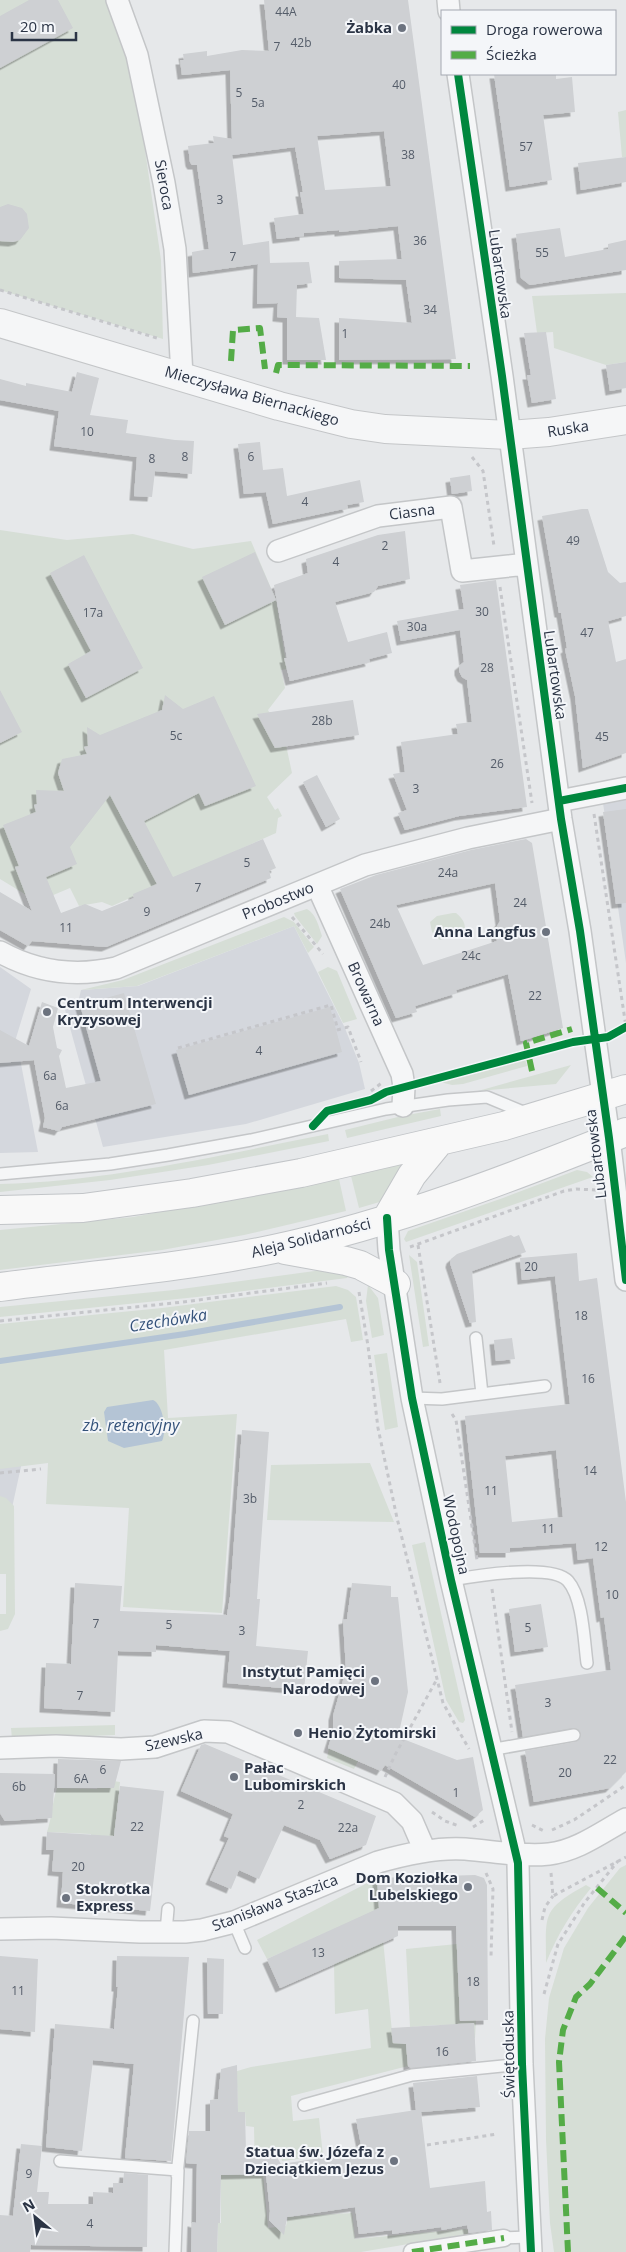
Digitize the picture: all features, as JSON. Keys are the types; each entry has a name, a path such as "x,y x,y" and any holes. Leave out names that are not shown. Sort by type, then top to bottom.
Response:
{"main road":[{"path":"0,1210 83,1208 183,1194 301,1173 439,1142 538,1117 614,1093"},
{"name":"Aleja Solidarności","path":"0,1287 175,1267 276,1248 358,1228 448,1200 617,1135"},
{"path":"387,1218 412,1175 439,1142"},
{"path":"276,1248 346,1261 396,1284"}],"street":[{"name":"Sieroca","path":"117,0 137,55 164,182 175,248 182,376"},
{"name":"Lubartowska","path":"458,75 560,810 595,1039 614,1093 626,1280"},
{"name":"Mieczysława Biernackiego","path":"0,323 279,406 351,424 385,429 509,435"},
{"name":"Ruska","path":"509,435 550,432 626,420"},
{"name":"Ciasna","path":"278,551 378,516 451,507 462,571 527,564"},
{"name":"Probostwo","path":"0,952 41,969 71,973 100,971 139,958 317,885 390,858 468,838 626,788"},
{"name":"Browarna","path":"317,885 402,1074 398,1091"},
{"name":"Wodopojna","path":"387,1218 389,1250 396,1284 412,1398 451,1580 482,1752 515,1855"},
{"name":"Szewska","path":"0,1748 56,1746 121,1749 155,1747 204,1732 228,1732 394,1803 412,1821 425,1851"},
{"path":"515,1855 550,1854 564,1850 626,1819"},
{"name":"Stanisława Staszica","path":"0,1929 51,1928 166,1932 202,1930 234,1922 378,1862 425,1851 463,1849 515,1855"},
{"name":"Świętoduska","path":"515,1855 519,1884 522,2064 530,2245"},
{"path":"412,2252 504,2238"}],"lane":[{"path":"0,1174 93,1166 251,1140 398,1091 487,1097 538,1117"},
{"path":"476,1338 482,1394"},
{"path":"412,1398 442,1399 545,1386"},
{"path":"451,1580 537,1571 552,1573 567,1580 574,1592 579,1610 587,1663"},
{"path":"482,1752 574,1735"},
{"path":"166,1932 168,1909"},
{"path":"234,1922 245,1948"},
{"path":"175,2252 177,2174 193,2021"},
{"path":"304,2105 412,2075 522,2064"},
{"path":"60,2161 178,2170 177,2174"},
{"path":"504,2238 530,2245"}],"path":[{"path":"0,290 163,340"},
{"path":"487,500 533,808"},
{"path":"593,809 626,1027 608,1037 595,1039"},
{"path":"288,912 325,956"},
{"path":"178,1048 331,1005 337,1030 348,1027 362,1062"},
{"path":"371,1091 398,1091"},
{"path":"371,1100 386,1092 398,1091"},
{"path":"406,1248 418,1246 564,1191 576,1189 594,1190"},
{"path":"0,1321 183,1302 335,1282"},
{"path":"356,1287 360,1294 378,1428 397,1518 442,1703 466,1747 482,1752"},
{"path":"0,1473 41,1468"},
{"path":"490,1575 514,1745"},
{"path":"382,1784 395,1755 437,1679"},
{"path":"530,1822 533,1827 546,1832 558,1828 574,1820 626,1785"},
{"path":"468,1828 480,1824 487,1815"},
{"path":"542,1929 546,1907 553,1896 626,1857"},
{"path":"543,1999 558,1944 585,1902 618,1861"},
{"path":"551,1873 553,1896"},
{"path":"489,1876 493,1889 492,1956"},
{"path":"543,1982 544,1990"},
{"path":"427,2145 496,2134"}],"shaded area":[{"path":"0,0 110,0 134,74 161,260 163,339 0,290"},
{"path":"626,110 626,157 622,157 618,112"},
{"path":"626,293 626,362 606,365 554,348 553,332 537,333 532,296"},
{"path":"0,530 67,540 133,534 193,549 251,541 276,600 287,669 281,670 285,688 268,710 286,745 292,773 267,797 275,810 278,808 282,816 278,818 276,833 112,906 102,902 79,906 70,888 32,904 28,896 0,879"},
{"path":"626,799 626,963 603,803"},
{"path":"307,909 315,917 322,936 317,944 294,913"},
{"path":"456,913 463,921 465,926 464,932 440,940 432,932 430,922 437,916"},
{"path":"284,917 294,922 314,947 308,953 294,926 137,986 81,990 123,980"},
{"path":"294,926 344,1026 359,1063 365,1089 246,1124 103,1147 64,1006 78,1003 81,990 138,986"},
{"path":"0,967 31,989 16,1038 38,1152 0,1153"},
{"path":"328,967 337,971 357,1019 343,1023 318,972"},
{"path":"525,1059 527,1066 463,1084 452,1085 436,1081"},
{"path":"571,1065 556,1084 478,1091"},
{"path":"440,1109 441,1116 347,1138 345,1130"},
{"path":"328,1134 329,1141 208,1165 110,1180 0,1192 0,1184 82,1178 165,1166"},
{"path":"405,1165 383,1201 359,1208 351,1176"},
{"path":"577,1170 587,1172 593,1177 406,1242 404,1239 408,1231"},
{"path":"339,1179 346,1211 244,1235 162,1250 0,1270 0,1230 133,1217"},
{"path":"409,1255 417,1262 429,1346 423,1347"},
{"path":"322,1270 350,1273 347,1278 197,1297 0,1317 0,1307 174,1290"},
{"path":"368,1285 378,1298 384,1335 372,1338 366,1301"},
{"path":"336,1286 348,1290 356,1297 363,1340 351,1342 346,1319 164,1350 168,1418 237,1414 222,1613 123,1607 129,1508 46,1504 48,1463 0,1469 0,1324 162,1308"},
{"path":"387,1353 398,1427 385,1430 374,1355"},
{"path":"27,1439 0,1563 0,1442"},
{"path":"370,1463 394,1522 267,1520 271,1465"},
{"path":"0,1496 6,1498 14,1506 15,1614 8,1629 0,1631 0,1614 6,1614 6,1574 0,1574"},
{"path":"425,1542 465,1720 463,1723 459,1722 446,1700 412,1545"},
{"path":"115,1725 115,1735 12,1739 11,1728"},
{"path":"329,1748 358,1761 354,1769 327,1758"},
{"path":"100,1779 120,1782 111,1864 91,1845 91,1834 47,1832 57,1788 97,1789"},
{"path":"626,1865 626,2252 554,2252 550,2223 546,2139 545,2039 549,1998 564,1948 588,1908 620,1868"},
{"path":"377,1878 393,2042 406,2044 408,2066 291,2096 293,2121 319,2118 323,2156 282,2161 280,2152 261,2152 268,2228 286,2226 288,2217 352,2213 355,2239 465,2229 468,2230 468,2234 361,2252 217,2252 218,2223 221,2223 221,2175 255,2174 254,2127 246,2126 245,2112 238,2112 237,2084 220,2084 220,2076 251,2067 371,2048 368,2009 335,2014 334,1964 357,1919 267,1959 257,1940"},
{"path":"586,1885 591,1888 566,1924 546,1963 546,1934 549,1915 561,1901"},
{"path":"457,1944 460,2021 476,2020 475,2038 443,2040 440,2025 410,2027 406,1949"}],"water":[{"name":"zb. retencyjny","path":"153,1400 162,1412 164,1431 162,1441 124,1448 108,1441 104,1412 107,1407"}],"building":[{"path":"29,0 58,0 73,28 0,68 0,16"},
{"path":"264,0 408,0 456,359 339,360 339,318 412,323 406,280 339,278 339,261 402,259 398,226 339,232 339,230 304,233 304,236 277,239 274,218 304,214 300,192 303,192 295,147 232,155 243,245 269,241 270,263 309,262 312,283 297,285 296,317 319,318 326,360 287,360 287,318 277,317 278,303 257,304 258,264 193,273 192,252 209,249 197,165 192,165 190,162 188,146 214,143 213,136 232,139 230,70 182,75 180,60 184,60 183,54 207,51 207,56 242,50 269,51","holes":["384,131 391,186 325,190 317,136"]},
{"path":"494,75 556,75 556,79 572,77 575,112 543,115 552,180 510,187"},
{"path":"626,157 626,182 581,190 578,163"},
{"path":"8,204 22,208 27,214 29,228 20,240 13,242 0,241 0,207"},
{"path":"560,228 565,257 608,249 608,244 626,240 626,270 530,285 521,278 516,234"},
{"path":"546,332 556,399 532,403 527,375 531,375 524,333"},
{"path":"626,362 626,388 610,391 606,365"},
{"path":"77,372 99,378 90,415 128,420 126,433 194,441 192,474 155,471 152,497 134,496 137,457 54,446 59,411 0,400 0,379 26,386 26,383 72,392"},
{"path":"260,442 263,470 283,468 287,496 360,480 364,502 347,505 348,508 273,524 266,492 244,494 238,444"},
{"path":"470,475 472,491 452,494 450,478"},
{"path":"588,509 608,572 620,583 626,582 626,616 608,621 616,662 626,659 626,753 583,768 575,696 542,516"},
{"path":"405,531 410,579 378,586 374,592 335,602 348,642 387,632 392,653 369,659 370,662 290,681 284,658 287,658 274,585 308,573 306,559 378,535"},
{"path":"255,552 276,600 225,625 202,577"},
{"path":"84,555 143,668 86,698 68,664 91,651 50,573"},
{"path":"496,580 527,807 459,816 405,830 398,813 407,810 393,774 405,772 401,742 458,734 456,724 472,722 467,680 462,677 459,671 459,666 464,662 460,630 401,641 397,621 464,609 460,585"},
{"path":"0,690 22,732 0,743"},
{"path":"165,695 183,709 214,696 256,786 205,806 199,793 144,821 173,877 263,839 276,868 269,871 271,878 106,947 32,941 28,946 0,930 0,892 32,911 15,867 19,866 3,825 36,812 34,805 37,804 36,790 64,791 58,773 62,759 87,754 84,747 88,746 87,727 100,735 162,710","holes":["110,795 157,884 133,894 134,898 102,911 85,904 61,913 46,877 77,864 70,847"]},
{"path":"353,700 359,735 275,748 257,714"},
{"path":"317,775 340,819 326,827 303,782"},
{"path":"626,809 626,903 616,904 603,812"},
{"path":"526,839 532,843 563,1028 521,1041 508,974 456,990 457,993 415,1006 417,1012 396,1018 340,889 376,875 471,850","holes":["495,883 500,921 495,930 497,941 423,965 396,905"]},
{"path":"124,993 156,1104 62,1127 59,1131 43,1127 45,1118 34,1060 0,1063 0,1030 29,1046 42,1002 58,1008 53,1027 57,1048 62,1050 59,1056 66,1088 101,1081 80,1005"},
{"path":"330,1007 342,1052 189,1095 176,1050"},
{"path":"511,1235 514,1237 519,1235 526,1252 472,1271 476,1322 470,1323 450,1263 451,1259 457,1254"},
{"path":"577,1253 579,1281 597,1278 626,1502 626,1772 610,1788 534,1802 525,1751 575,1742 579,1740 581,1734 579,1730 573,1728 523,1737 515,1685 611,1670 604,1617 601,1618 593,1558 578,1560 576,1543 510,1548 510,1553 480,1553 465,1416 570,1404 555,1276 522,1280 520,1258","holes":["556,1450 563,1517 512,1522 505,1456"]},
{"path":"512,1338 515,1359 496,1361 494,1340"},
{"path":"242,1430 269,1432 257,1599 260,1599 256,1646 308,1651 304,1690 227,1683 230,1651 156,1645 156,1652 118,1651 115,1712 44,1708 46,1663 71,1664 75,1583 122,1586 120,1611 227,1615 230,1597"},
{"name":"Instytut Pamięci Narodowej","path":"352,1583 391,1586 391,1597 398,1597 408,1692 398,1737 457,1760 473,1757 483,1810 475,1817 385,1765 381,1771 328,1748 333,1732 333,1716 346,1670 343,1620 347,1619"},
{"path":"541,1604 548,1647 515,1652 509,1609"},
{"path":"205,1744 376,1816 366,1845 330,1859 320,1840 284,1825 259,1879 239,1870 231,1889 210,1880 229,1838 224,1836 233,1814 181,1791 201,1745"},
{"path":"58,1759 121,1761 114,1788 57,1788"},
{"path":"0,1773 55,1774 52,1818 5,1821 0,1813"},
{"path":"120,1786 164,1791 150,1911 61,1903 63,1872 52,1871 54,1850 46,1850 47,1832 114,1836"},
{"path":"475,1875 484,1878 487,1885 488,2020 460,2021 456,1926 398,1926 398,1936 280,1988 267,1959 379,1908 377,1878"},
{"path":"0,1956 38,1959 35,2032 0,2029"},
{"path":"117,1956 189,1957 171,2161 125,2158 134,2064 93,2060 82,2151 46,2147 55,2024 114,2029 118,1987 116,1987"},
{"path":"207,1958 224,1959 223,2014 208,2014"},
{"path":"474,2023 476,2061 411,2068 408,2066 406,2044 393,2043 391,2028"},
{"path":"237,2065 238,2112 245,2112 246,2152 275,2154 281,2164 354,2153 354,2148 361,2145 356,2119 416,2110 413,2083 477,2076 480,2107 421,2112 430,2188 485,2181 487,2212 491,2211 492,2230 469,2233 467,2225 442,2230 441,2227 392,2234 392,2230 359,2234 355,2207 287,2217 284,2235 269,2220 270,2211 266,2174 221,2175 217,2252 191,2252 192,2222 196,2223 197,2164 186,2163 189,2131 210,2131 210,2100 218,2099 221,2069"},
{"path":"21,2144 42,2146 37,2192 49,2192 48,2204 93,2204 93,2192 113,2193 113,2183 123,2183 124,2173 148,2175 147,2247 31,2245 30,2252 0,2252 0,2215 13,2216"}],"waterway":[{"name":"Czechówka","path":"0,1361 185,1334 340,1307"}],"marked path":[{"path":"231,361 233,330 260,328 265,369"},
{"path":"276,373 278,365 470,366"},
{"path":"532,1071 526,1043 572,1029"},
{"path":"597,1888 626,1913"},
{"path":"568,2252 559,2062 563,2030 576,1997 590,1984 626,1936"},
{"path":"412,2252 504,2238"}],"cycle path":[{"path":"458,75 502,376 561,819 580,931 609,1138 626,1280"},
{"path":"559,801 626,788"},
{"path":"313,1126 327,1111 371,1100 386,1092 573,1042 608,1037 626,1027"},
{"path":"387,1218 389,1250 412,1398 451,1580 518,1863 522,2064 531,2252"}],"place":[{"name":"Żabka","path":"402,28"},
{"name":"Anna Langfus","path":"546,932"},
{"name":"Centrum Interwencji Kryzysowej","path":"47,1012"},
{"name":"Instytut Pamięci Narodowej","path":"375,1681"},
{"name":"Henio Żytomirski","path":"298,1733"},
{"name":"Pałac Lubomirskich","path":"234,1777"},
{"name":"Dom Koziołka Lubelskiego","path":"468,1887"},
{"name":"Stokrotka Express","path":"66,1898"},
{"name":"Statua św. Józefa z Dzieciątkiem Jezus","path":"394,2161"}]}
